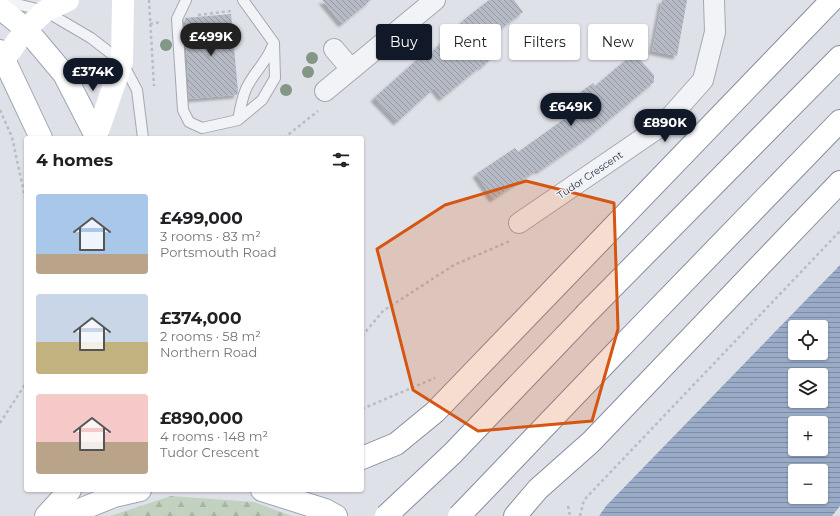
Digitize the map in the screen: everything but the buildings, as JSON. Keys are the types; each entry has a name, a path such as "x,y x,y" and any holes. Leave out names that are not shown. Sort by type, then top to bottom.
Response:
{"main road":[{"path":"40,136 2,55 45,11 68,0"},
{"path":"97,136 122,62 123,0"},
{"path":"364,457 396,444 435,412 832,0"},
{"path":"0,8 26,29 64,74 97,136"},
{"path":"386,516 452,453 586,314 840,57"},
{"path":"459,516 840,121"},
{"path":"515,516 538,489 591,442 840,182"},
{"path":"533,516 591,442"},
{"path":"46,516 68,492"},
{"path":"65,516 114,496 131,492"},
{"path":"275,492 325,510 336,516"}],"street":[{"path":"325,91 435,0"},
{"name":"Tudor Crescent","path":"519,223 664,124 703,80 715,32 714,0"},
{"path":"334,49 351,69"}],"lane":[{"path":"0,0 45,11 91,38 122,62 137,90 143,136"},
{"path":"186,0 177,19 183,110 189,122 202,128 238,120 262,100 275,78 274,43 243,0"},
{"path":"238,120 246,90 257,71 267,60 274,43"}],"path":[{"path":"149,0 154,92"},
{"path":"287,136 333,100 325,91"},
{"path":"0,110 12,137 24,193"},
{"path":"364,334 383,311 448,269 524,235 519,223"},
{"path":"580,516 584,500 840,231"},
{"path":"364,407 435,378"},
{"path":"0,422 24,386"},
{"path":"568,506 570,516"}],"highlighted area":[{"path":"526,181 614,203 618,329 592,421 478,431 413,390 377,249 445,205"}],"green space":[{"path":"171,496 254,502 292,516 110,516"}],"water":[{"path":"840,265 840,506 832,516 599,516 606,506"}]}
